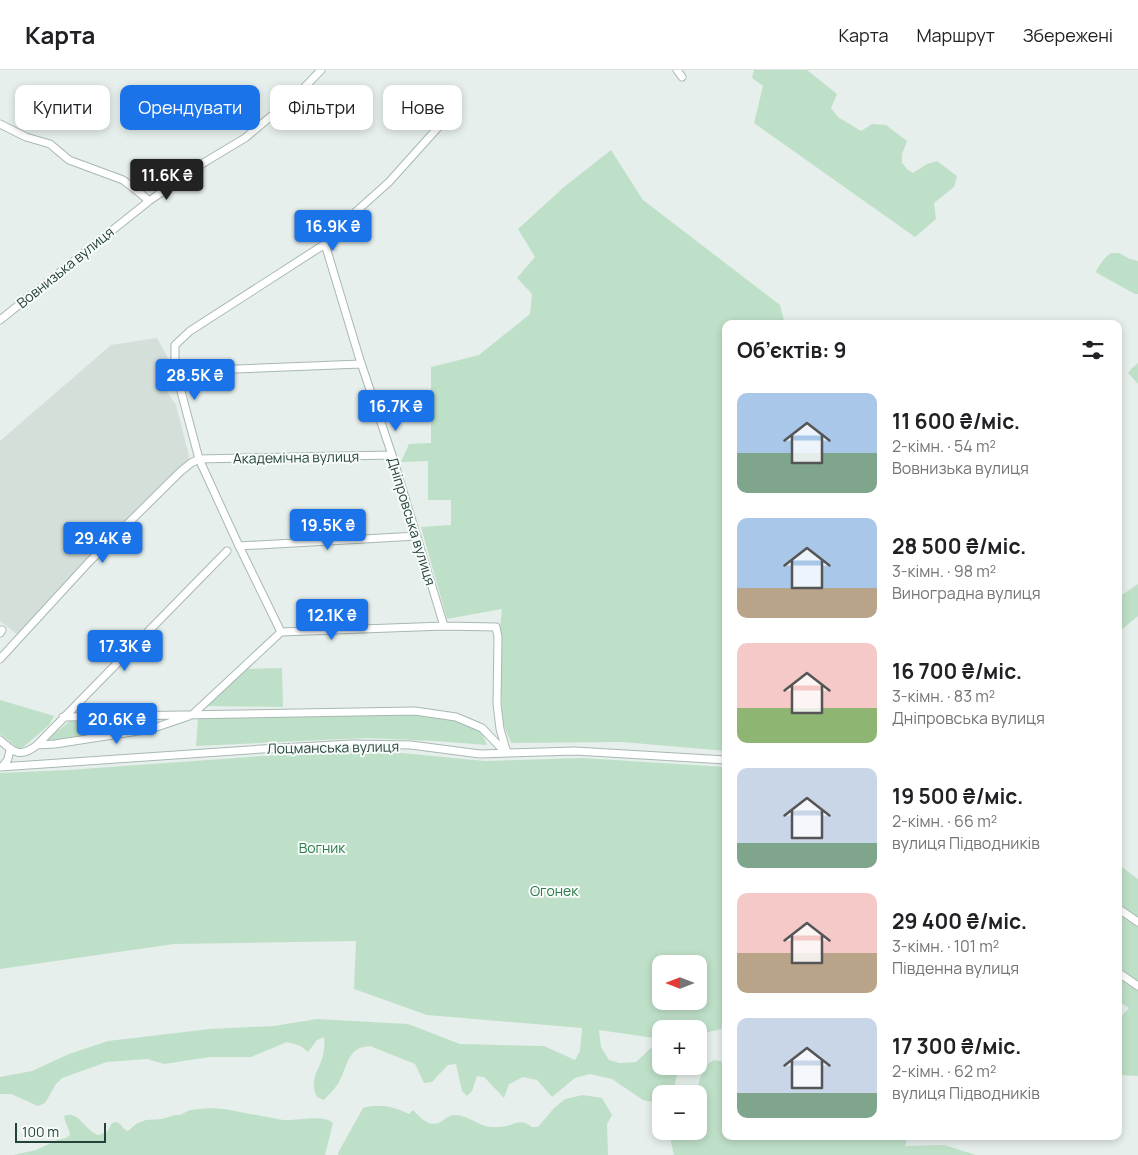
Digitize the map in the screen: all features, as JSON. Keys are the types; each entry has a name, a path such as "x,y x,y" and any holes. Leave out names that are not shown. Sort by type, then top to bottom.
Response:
{"street":[{"name":"Вовнизька вулиця","path":"0,320 148,201 205,162 245,138 300,92 321,70"},
{"path":"677,70 682,77"},
{"path":"0,124 26,137 50,144 70,160 123,180 148,201"},
{"path":"281,632 238,546 200,460 178,380 175,345 190,331 325,244 350,217 390,182 437,130"},
{"name":"Дніпровська вулиця","path":"325,244 444,626"},
{"path":"178,380 196,372 210,370 361,364"},
{"name":"Академічна вулиця","path":"200,460 392,455"},
{"path":"0,659 89,562 152,499 190,463 200,460"},
{"path":"238,546 417,536"},
{"path":"0,740 16,753 23,754 29,752 227,552"},
{"path":"37,745 55,744 151,729 192,716 281,632 444,626 496,627 498,637 500,729 507,753"},
{"path":"63,717 415,711 456,717 482,728 507,753"},
{"name":"Лоцманська вулиця","path":"2,767 352,744 411,746 480,754 575,751 722,760"},
{"path":"2,767 8,759 10,750"},
{"path":"1122,911 1138,922"},
{"path":"1122,975 1138,986"}],"shaded area":[{"path":"157,338 176,373 162,384 176,405 190,460 18,635 0,621 0,441 111,345"}],"green space":[{"path":"754,70 807,70 837,94 831,108 838,117 861,131 872,124 886,125 907,141 902,154 902,163 908,170 913,173 927,164 937,161 957,176 954,187 934,203 936,219 915,237 754,123 763,86 752,78"},
{"path":"611,150 643,200 780,305 784,320 722,320 722,751 622,742 511,743 502,721 500,627 502,609 447,619 421,527 451,525 451,500 428,500 428,461 401,462 409,444 431,443 431,367 479,355 530,314 532,294 517,278 535,257 518,229 564,187"},
{"path":"1111,253 1119,253 1138,261 1138,294 1097,273 1096,271 1102,261"},
{"path":"1138,363 1138,384 1128,373"},
{"path":"1138,584 1138,616 1122,629 1122,595"},
{"path":"282,668 283,707 206,706 245,669"},
{"path":"0,700 54,716 49,725 20,750 0,734"},
{"path":"414,714 455,720 481,731 487,745 367,738 196,746 198,718"},
{"path":"140,719 145,721 145,727 43,743 70,721"},
{"path":"360,749 485,761 582,758 722,767 722,1029 707,1032 707,1020 652,1020 652,1038 599,1030 601,1047 609,1060 620,1063 636,1062 652,1047 652,1075 677,1075 675,1085 652,1085 652,1102 643,1100 612,1079 590,1074 575,1078 552,1097 537,1080 523,1077 509,1084 504,1098 484,1077 477,1076 472,1091 467,1096 462,1091 456,1064 448,1065 432,1082 424,1083 415,1064 370,1046 362,1047 352,1054 338,1084 324,1100 317,1097 314,1084 323,1055 324,1037 317,1040 308,1052 301,1046 287,1042 251,1057 210,1057 164,1064 147,1059 107,1062 62,1078 56,1084 45,1103 38,1106 11,1094 0,1094 0,1077 32,1071 69,1054 108,1041 210,1029 274,1026 317,1019 408,1024 460,1044 544,1046 575,1060 580,1051 582,1028 427,1015 354,989 356,941 174,944 0,969 0,773 68,770"},
{"path":"1122,867 1138,879 1138,1076 1122,1075 1122,1016 1129,1008 1122,1004"},
{"path":"714,1060 722,1061 722,1140 907,1140 905,1146 944,1145 976,1155 674,1155 670,1140 707,1140 707,1085 698,1085 702,1075 707,1075 707,1065"},
{"path":"583,1095 602,1098 612,1115 607,1124 608,1155 338,1155 363,1108 386,1106 409,1114 413,1110 426,1122 434,1124 450,1116 459,1115 492,1127 503,1127 522,1122 532,1127 538,1127 554,1108 565,1099"},
{"path":"210,1108 283,1120 316,1118 329,1120 333,1123 325,1155 13,1155 36,1150 70,1135 64,1116 69,1115 78,1118 90,1130 99,1135 107,1132 112,1123 117,1122 128,1131 136,1124 146,1120 162,1119 180,1115 190,1110"}],"park label":[{"name":"Вогник","path":"322,847"},
{"name":"Огонек","path":"554,890"}]}
